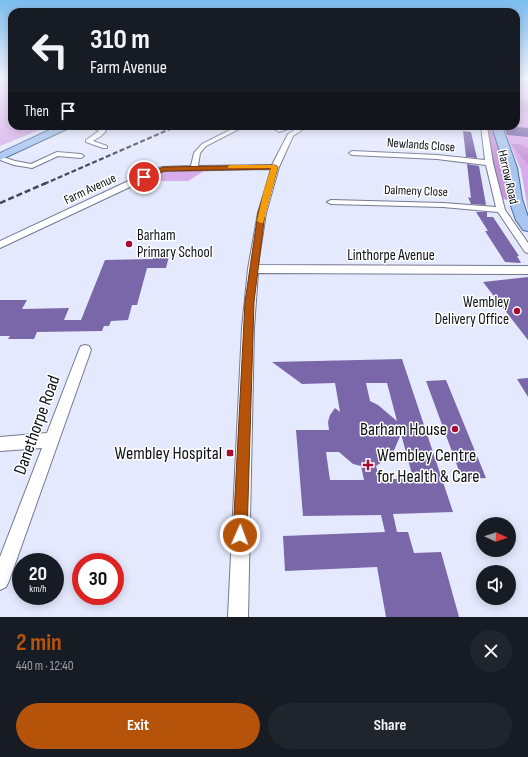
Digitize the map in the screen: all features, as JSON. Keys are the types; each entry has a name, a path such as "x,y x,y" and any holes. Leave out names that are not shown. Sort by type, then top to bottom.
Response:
{"main road":[{"path":"0,158 58,130"},
{"name":"Harrow Road","path":"498,130 511,168 516,207 522,220 528,227"}],"street":[{"path":"102,130 103,131 99,135 88,141 106,147"},
{"path":"194,168 197,153 204,145 234,130"},
{"path":"238,617 248,328 253,270 262,213 275,167 290,135 299,130"},
{"name":"Harrow Road","path":"485,130 489,163 501,210 528,250"},
{"name":"Newlands Close","path":"352,153 437,157 489,163"},
{"path":"0,158 14,163 32,166 57,154 81,156"},
{"name":"Farm Avenue","path":"0,245 163,169 275,167"},
{"name":"Dalmeny Close","path":"331,202 443,205 501,210"},
{"name":"Linthorpe Avenue","path":"253,270 528,270"},
{"name":"Danethorpe Road","path":"0,581 85,350"},
{"path":"0,444 51,440"}],"shaded area":[{"path":"0,107 8,107 8,130 39,130 0,146"},
{"path":"520,107 528,107 528,211 521,170 505,130 520,130"},
{"path":"520,107 528,107 528,114 520,111"},
{"path":"488,130 493,130 505,171 508,200 503,199 492,162"},
{"path":"511,144 520,144 528,148 528,165"},
{"path":"163,171 204,171 188,181 147,181"}],"building":[{"path":"520,127 528,128 528,137 507,135 505,130 520,130"},
{"path":"463,131 471,132 477,158 466,157"},
{"path":"467,164 479,166 486,205 471,204 468,197 471,198"},
{"path":"476,212 487,212 487,217 493,217 519,256 517,256 521,263 505,262 485,231 488,231"},
{"path":"154,256 169,256 166,268 147,268 137,305 132,305 128,320 111,321 109,326 104,326 102,331 37,332 34,339 8,339 10,336 0,336 0,300 27,300 22,309 69,308 64,320 81,320 105,260 153,259"},
{"name":"Wembley Delivery Office","path":"528,277 528,340 483,282"},
{"name":"Wembley Centre for Health & Care","path":"402,359 453,512 393,514 397,532 408,532 414,553 441,552 459,617 386,617 377,567 285,571 283,536 385,532 381,515 303,516 296,430 329,430 328,422 330,415 335,408 340,412 335,383 302,384 272,362","holes":["366,383 387,383 397,421 378,405 370,401","401,434 413,478 380,480 376,466 392,455","326,452 339,452 353,464 361,466 364,480 330,480"]},
{"path":"528,378 528,397 517,379"},
{"name":"Barham House","path":"446,380 486,478 462,479 426,381"}],"railway":[{"path":"44,184 168,130"},
{"path":"0,203 46,183"}],"slow traffic":[{"path":"231,167 275,167 261,221"}],"place":[{"name":"Barham Primary School","path":"129,244"},
{"name":"Wembley Delivery Office","path":"517,311"},
{"name":"Barham House","path":"455,429"},
{"name":"Wembley Hospital","path":"230,453"},
{"name":"Wembley Centre for Health & Care","path":"368,465"}],"route":[{"path":"144,177 163,169 275,167 262,213 253,270 248,328 243,423 240,535"}]}
